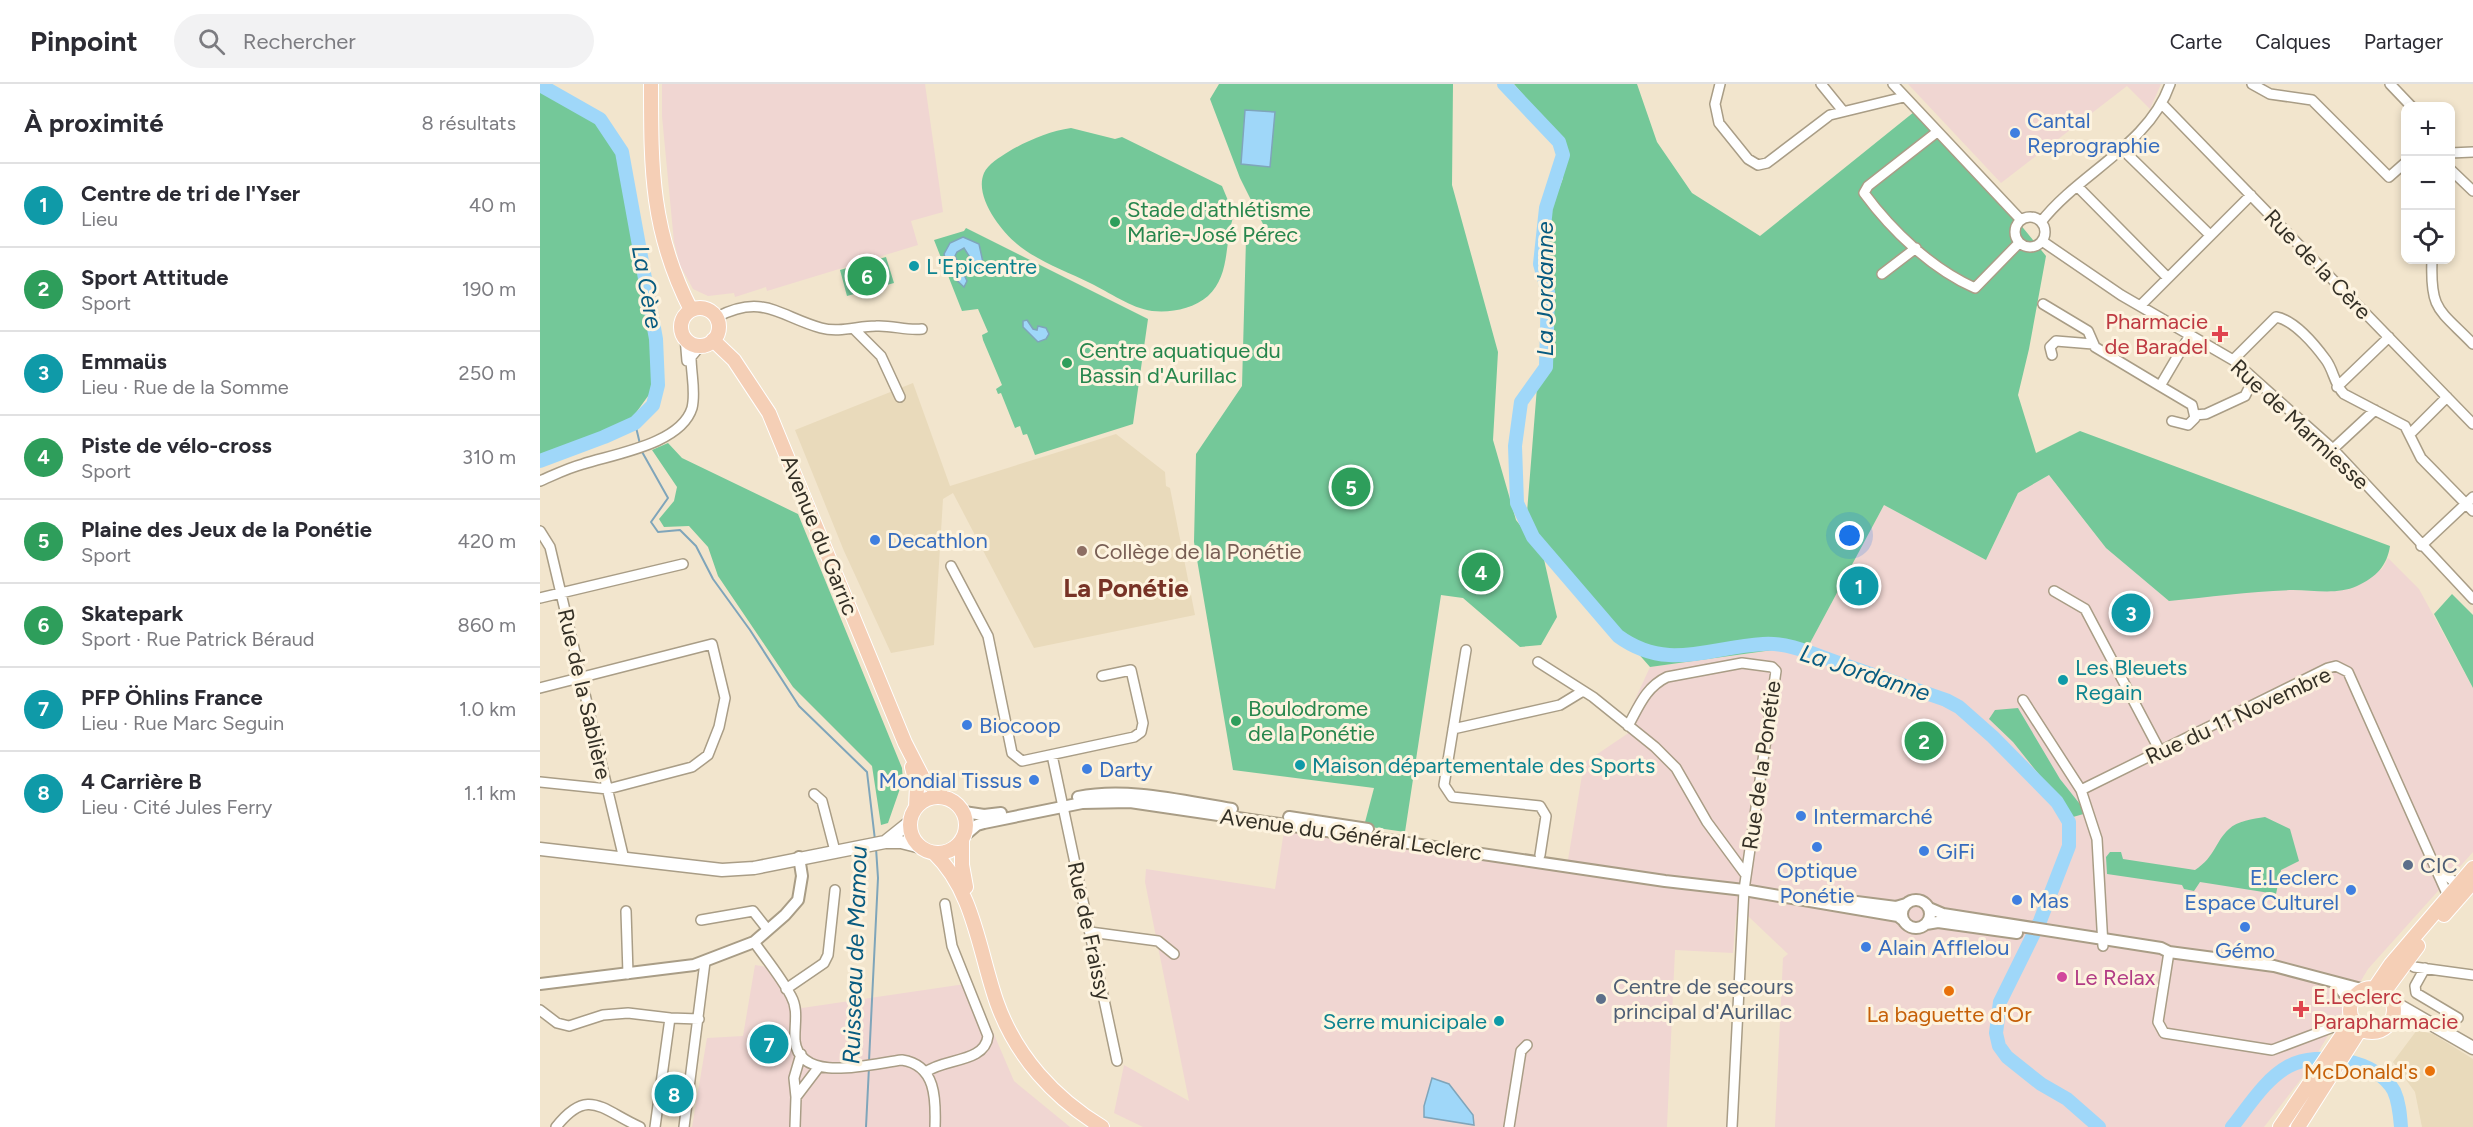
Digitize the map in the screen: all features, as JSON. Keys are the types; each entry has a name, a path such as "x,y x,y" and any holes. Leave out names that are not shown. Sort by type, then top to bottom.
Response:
{"main road":[{"path":"651,84 652,176 657,214 668,260 691,310"},
{"path":"708,309 717,317 719,329 707,343 693,344 685,338 681,325 691,310 708,309"},
{"name":"Avenue du Garric","path":"707,343 734,360 768,413 905,743 923,778 942,796"},
{"name":"Avenue du Garric","path":"905,743 917,787 916,807"},
{"path":"885,842 910,822 916,807 931,797 942,796 953,801 964,812 966,827 963,838 962,872 973,921"},
{"path":"910,822 912,836 955,876 973,921 997,1004 1018,1047 1053,1090 1102,1127"},
{"path":"540,849 722,870 754,868 799,857 885,842 901,842 927,850 950,850 963,838"},
{"path":"2379,993 2406,961 2473,868"},
{"path":"2379,993 2455,893 2473,882"},
{"path":"2379,993 2394,1011 2391,1021"},
{"path":"2298,1127 2328,1084 2357,1024 2351,1003 2355,995 2379,993 2473,1048"},
{"path":"2357,1024 2375,1032 2391,1021 2418,1017"},
{"path":"2280,1127 2334,1047 2357,1024"}],"street":[{"path":"1720,84 1714,104 1719,123 1748,159 1758,165 1767,163 1830,115 1904,97"},
{"path":"1821,84 1843,111"},
{"path":"1893,84 2021,220"},
{"path":"2041,222 2077,186 2147,125 2162,104 2170,84"},
{"path":"2252,84 2271,94 2312,100 2389,177 2401,166"},
{"path":"2390,84 2407,102"},
{"name":"Rue de la Cère","path":"2162,104 2473,424"},
{"path":"1937,132 1868,186 1864,193 1877,211 1951,278 1975,288 2019,243"},
{"path":"2121,148 2210,236"},
{"path":"2455,153 2473,152"},
{"path":"2455,173 2473,191"},
{"path":"2077,186 2168,278"},
{"path":"2139,306 2251,195"},
{"path":"2033,217 2041,222 2045,231 2042,241 2034,247 2019,243 2015,228 2021,220 2033,217"},
{"name":"Rue de Marmiesse","path":"2042,241 2139,306 2233,360 2333,449 2421,546 2473,599"},
{"path":"1882,274 1916,248"},
{"path":"2432,264 2433,299 2437,307 2473,344"},
{"path":"2043,304 2088,331 2093,344"},
{"path":"717,317 733,309 767,306 822,329 878,326 922,329"},
{"path":"2233,360 2276,317 2287,319 2327,362 2337,387 2344,394 2392,417 2411,433 2421,458 2471,504 2421,546"},
{"path":"854,329 881,356 900,397"},
{"path":"2160,386 2190,334"},
{"path":"2337,387 2389,337"},
{"path":"685,338 687,365 692,381"},
{"path":"2052,355 2050,347 2056,341 2093,344 2192,405 2195,415 2192,423 2188,425 2172,421"},
{"path":"540,482 582,464 632,450 670,433 688,416 693,401 691,357 707,343"},
{"path":"2195,415 2206,414 2235,401 2245,396 2248,390"},
{"path":"2411,433 2447,397"},
{"path":"2333,449 2375,410"},
{"name":"Rue de la Sablière","path":"540,531 550,547 624,859"},
{"path":"540,598 683,564"},
{"path":"951,566 988,636 1012,753 1022,761 1134,737 1141,732 1143,723 1131,670 1102,676"},
{"path":"2054,591 2085,609 2160,751"},
{"path":"540,688 712,644 725,698 708,755 692,767 608,789 540,782"},
{"path":"1466,650 1444,785 1452,796 1540,806 1546,816 1540,855"},
{"path":"1538,662 1583,691 1676,768 1707,822 1746,875"},
{"name":"Rue de la Ponétie","path":"1628,726 1646,692 1656,682 1667,677 1742,663 1772,667 1776,677 1744,890 1732,1127"},
{"name":"Rue du 11 Novembre","path":"2081,790 2328,668 2342,668 2348,672 2435,866 2455,893"},
{"path":"1453,729 1560,705 1583,691"},
{"path":"2023,700 2081,790 2097,838 2103,943"},
{"name":"Rue de Fraissy","path":"1052,755 1117,1061"},
{"path":"814,794 822,801 835,851"},
{"name":"Avenue du Général Leclerc","path":"963,838 977,825 1111,794 1152,797 1540,855 1729,884 1744,890"},
{"name":"Avenue du Général Leclerc","path":"964,812 984,815 1064,804 1130,802 1683,884 1798,898 1809,896 1882,906 1906,904 1918,900 1943,914 2014,929"},
{"path":"540,984 705,962 754,942 798,900 802,876 799,857"},
{"name":"Rue du 11 Novembre","path":"2435,866 2455,893"},
{"path":"786,989 824,963 828,955 835,890"},
{"name":"Avenue du Général Leclerc","path":"1798,898 1805,902 1898,916 1912,927 1938,922 2014,929 2103,943 2161,948 2169,952 2274,966 2379,993"},
{"path":"926,1072 980,1052 987,1045 988,1036 952,946 945,904"},
{"path":"1904,920 1902,912 1906,904"},
{"path":"1926,924 1930,916 1929,908"},
{"path":"626,911 628,974"},
{"path":"700,920 753,911 768,930"},
{"path":"1090,932 1158,941 1174,954"},
{"path":"754,942 792,996 795,1011 795,1044 807,1062 818,1068 912,1062 926,1072 933,1084 936,1102 935,1127"},
{"path":"2169,952 2158,1022 2164,1033 2272,1050 2325,1031 2357,1024"},
{"path":"2406,961 2414,967 2473,975"},
{"path":"684,1127 705,962"},
{"path":"2425,968 2415,986 2416,993 2458,1018"},
{"path":"2335,981 2351,1003"},
{"path":"540,1010 557,1023 569,1026 603,1015 628,1013 699,1019"},
{"path":"655,1127 670,1018"},
{"path":"1509,1127 1521,1051 1527,1045"},
{"path":"795,1127 794,1078 801,1054"},
{"path":"796,1097 818,1068"},
{"path":"556,1127 568,1112 588,1102 600,1105 640,1127"}],"shaded area":[{"path":"662,84 925,84 943,212 911,221 918,245 767,291 766,287 735,297 734,293 708,296 693,289 680,265 674,242 662,116"},
{"path":"1908,84 2161,84 2150,109 2127,86 2001,183"},
{"path":"913,383 950,486 1116,434 1165,472 1166,486 1170,488 1195,615 1034,648 953,493 943,499 934,645 891,653 844,551 795,430"},
{"path":"2049,475 2106,548 2292,590 2338,591 2382,569 2388,558 2419,589 2473,688 2473,852 2368,969 2305,1074 2264,1127 1775,1127 1783,958 1788,954 1748,916 1736,915 1733,953 1675,950 1667,1127 1143,1127 1114,1113 1124,1065 1189,1101 1145,882 1146,869 1275,889 1284,831 1566,872 1584,763 1630,732 1627,717 1650,667 1809,645 1884,505 1986,560 2018,493"},
{"path":"755,965 772,968 802,1008 972,983 1014,1081 1070,1127 692,1127 707,1038 743,1036"},
{"path":"2417,1030 2433,1034 2473,1059 2473,1127 2422,1127 2415,1092 2393,1062"}],"green space":[{"path":"1219,84 1453,84 1452,185 1498,352 1493,440 1516,520 1543,555 1557,617 1541,645 1520,647 1463,598 1441,595 1405,832 1364,826 1374,788 1233,770 1194,542 1196,454 1242,386 1246,239 1263,224 1240,178 1210,99"},
{"path":"1514,84 1637,84 1657,142 1692,193 1760,236 1914,112 2015,218 2046,256 2018,395 2036,453 2080,431 2390,546 2383,565 2364,583 2349,589 2247,593 2169,601 2106,548 2049,475 2018,493 1986,560 1884,505 1809,645 1650,667 1526,525 1537,387 1549,363 1552,294 1542,263 1546,223 1563,178 1563,142"},
{"path":"540,87 597,121 621,153 651,331 656,385 630,421 540,459"},
{"name":"Stade d'athlétisme Marie-José Pérec","path":"1071,128 1115,139 1122,137 1222,186 1234,215 1224,268 1215,288 1208,296 1196,304 1174,311 1144,309 1033,256 1003,230 990,212 983,192 982,182 986,170 998,158 1022,144"},
{"name":"Centre aquatique du Bassin d'Aurillac","path":"966,228 1148,319 1133,424 1035,455 1027,434 1023,435 1020,426 1015,428 1001,393 998,394 996,389 1002,385 983,340 982,335 988,332 978,309 962,311 934,240 964,231"},
{"path":"886,257 894,283 847,296 840,270"},
{"path":"668,443 682,458 798,514 902,768 903,780 888,823 881,825 872,766 793,687 718,576 708,547 689,526 664,527 659,519 674,501 677,487 652,450"},
{"path":"2452,594 2473,615 2473,688 2434,614"},
{"path":"2018,708 2060,779 2087,813 2073,817 2013,742 1989,719 1995,710"},
{"path":"2265,817 2290,829 2299,861 2281,870 2276,894 2200,882 2194,891 2184,889 2182,885 2107,874 2106,857 2110,852 2121,852 2123,859 2195,870 2207,860 2232,826"}],"water":[{"path":"1245,110 1275,112 1270,167 1241,164"},
{"path":"963,237 979,244 984,267 978,270 964,248 957,252 955,256 967,281 964,287 949,273 944,254 950,243"},
{"path":"1027,320 1033,329 1037,330 1038,326 1046,328 1049,334 1046,339 1038,342 1023,327 1023,321"},
{"path":"1432,1078 1449,1084 1473,1115 1474,1125 1424,1117 1424,1106"}],"waterway":[{"name":"La Jordanne","path":"1504,84 1559,142 1563,155 1546,208 1540,264 1548,292 1546,367 1521,402 1515,446 1517,503 1533,537 1618,636 1636,647 1654,653 1689,655 1743,646 1783,645 1946,700 1959,707 1993,737 2057,802 2069,822 2069,846 2040,921 2000,1002 1996,1033 1999,1046 2007,1057 2041,1084 2067,1099 2099,1127"},
{"name":"La Cère","path":"540,85 600,119 622,152 656,339 658,385 653,405 635,423 540,461"},
{"name":"Ruisseau de Mamou","path":"635,423 640,444"},
{"name":"Ruisseau de Mamou","path":"641,450 668,498 651,522 658,532 680,530 696,546 713,579 750,630 799,706 867,772 875,840"},
{"name":"Ruisseau de Mamou","path":"869,1061 878,878 876,848"},
{"name":"La Jordanne","path":"2232,1127 2280,1071 2301,1061 2315,1059 2346,1061 2361,1065 2386,1080 2396,1095 2401,1127"},
{"name":"Ruisseau de Mamou","path":"866,1127 869,1067"}],"place":[{"name":"Cantal Reprographie","path":"2015,133"},
{"name":"Stade d'athlétisme Marie-José Pérec","path":"1115,222"},
{"name":"L'Epicentre","path":"914,266"},
{"name":"Skatepark","path":"867,276"},
{"name":"Pharmacie de Baradel","path":"2220,334"},
{"name":"Centre aquatique du Bassin d'Aurillac","path":"1067,363"},
{"name":"Plaine des Jeux de la Ponétie","path":"1351,487"},
{"name":"Decathlon","path":"875,540"},
{"name":"Collège de la Ponétie","path":"1082,551"},
{"name":"Piste de vélo-cross","path":"1481,572"},
{"name":"Centre de tri de l'Yser","path":"1859,586"},
{"name":"Emmaüs","path":"2131,613"},
{"name":"Les Bleuets Regain","path":"2063,680"},
{"name":"Boulodrome de la Ponétie","path":"1236,721"},
{"name":"Biocoop","path":"967,725"},
{"name":"Sport Attitude","path":"1924,741"},
{"name":"Maison départementale des Sports","path":"1300,765"},
{"name":"Darty","path":"1087,769"},
{"name":"Mondial Tissus","path":"1034,780"},
{"name":"Intermarché","path":"1801,816"},
{"name":"Optique Ponétie","path":"1817,847"},
{"name":"GiFi","path":"1924,851"},
{"name":"CIC","path":"2408,865"},
{"name":"E.Leclerc Espace Culturel","path":"2351,890"},
{"name":"Mas","path":"2017,900"},
{"name":"Gémo","path":"2245,927"},
{"name":"Alain Afflelou","path":"1866,947"},
{"name":"Le Relax","path":"2062,977"},
{"name":"La baguette d'Or","path":"1949,991"},
{"name":"Centre de secours principal d'Aurillac","path":"1601,999"},
{"name":"E.Leclerc Parapharmacie","path":"2301,1009"},
{"name":"Serre municipale","path":"1499,1021"},
{"name":"PFP Öhlins France","path":"769,1044"},
{"name":"McDonald's","path":"2430,1071"},
{"name":"4 Carrière B","path":"674,1094"}],"district":[{"name":"La Ponétie","path":"1126,588"}]}
